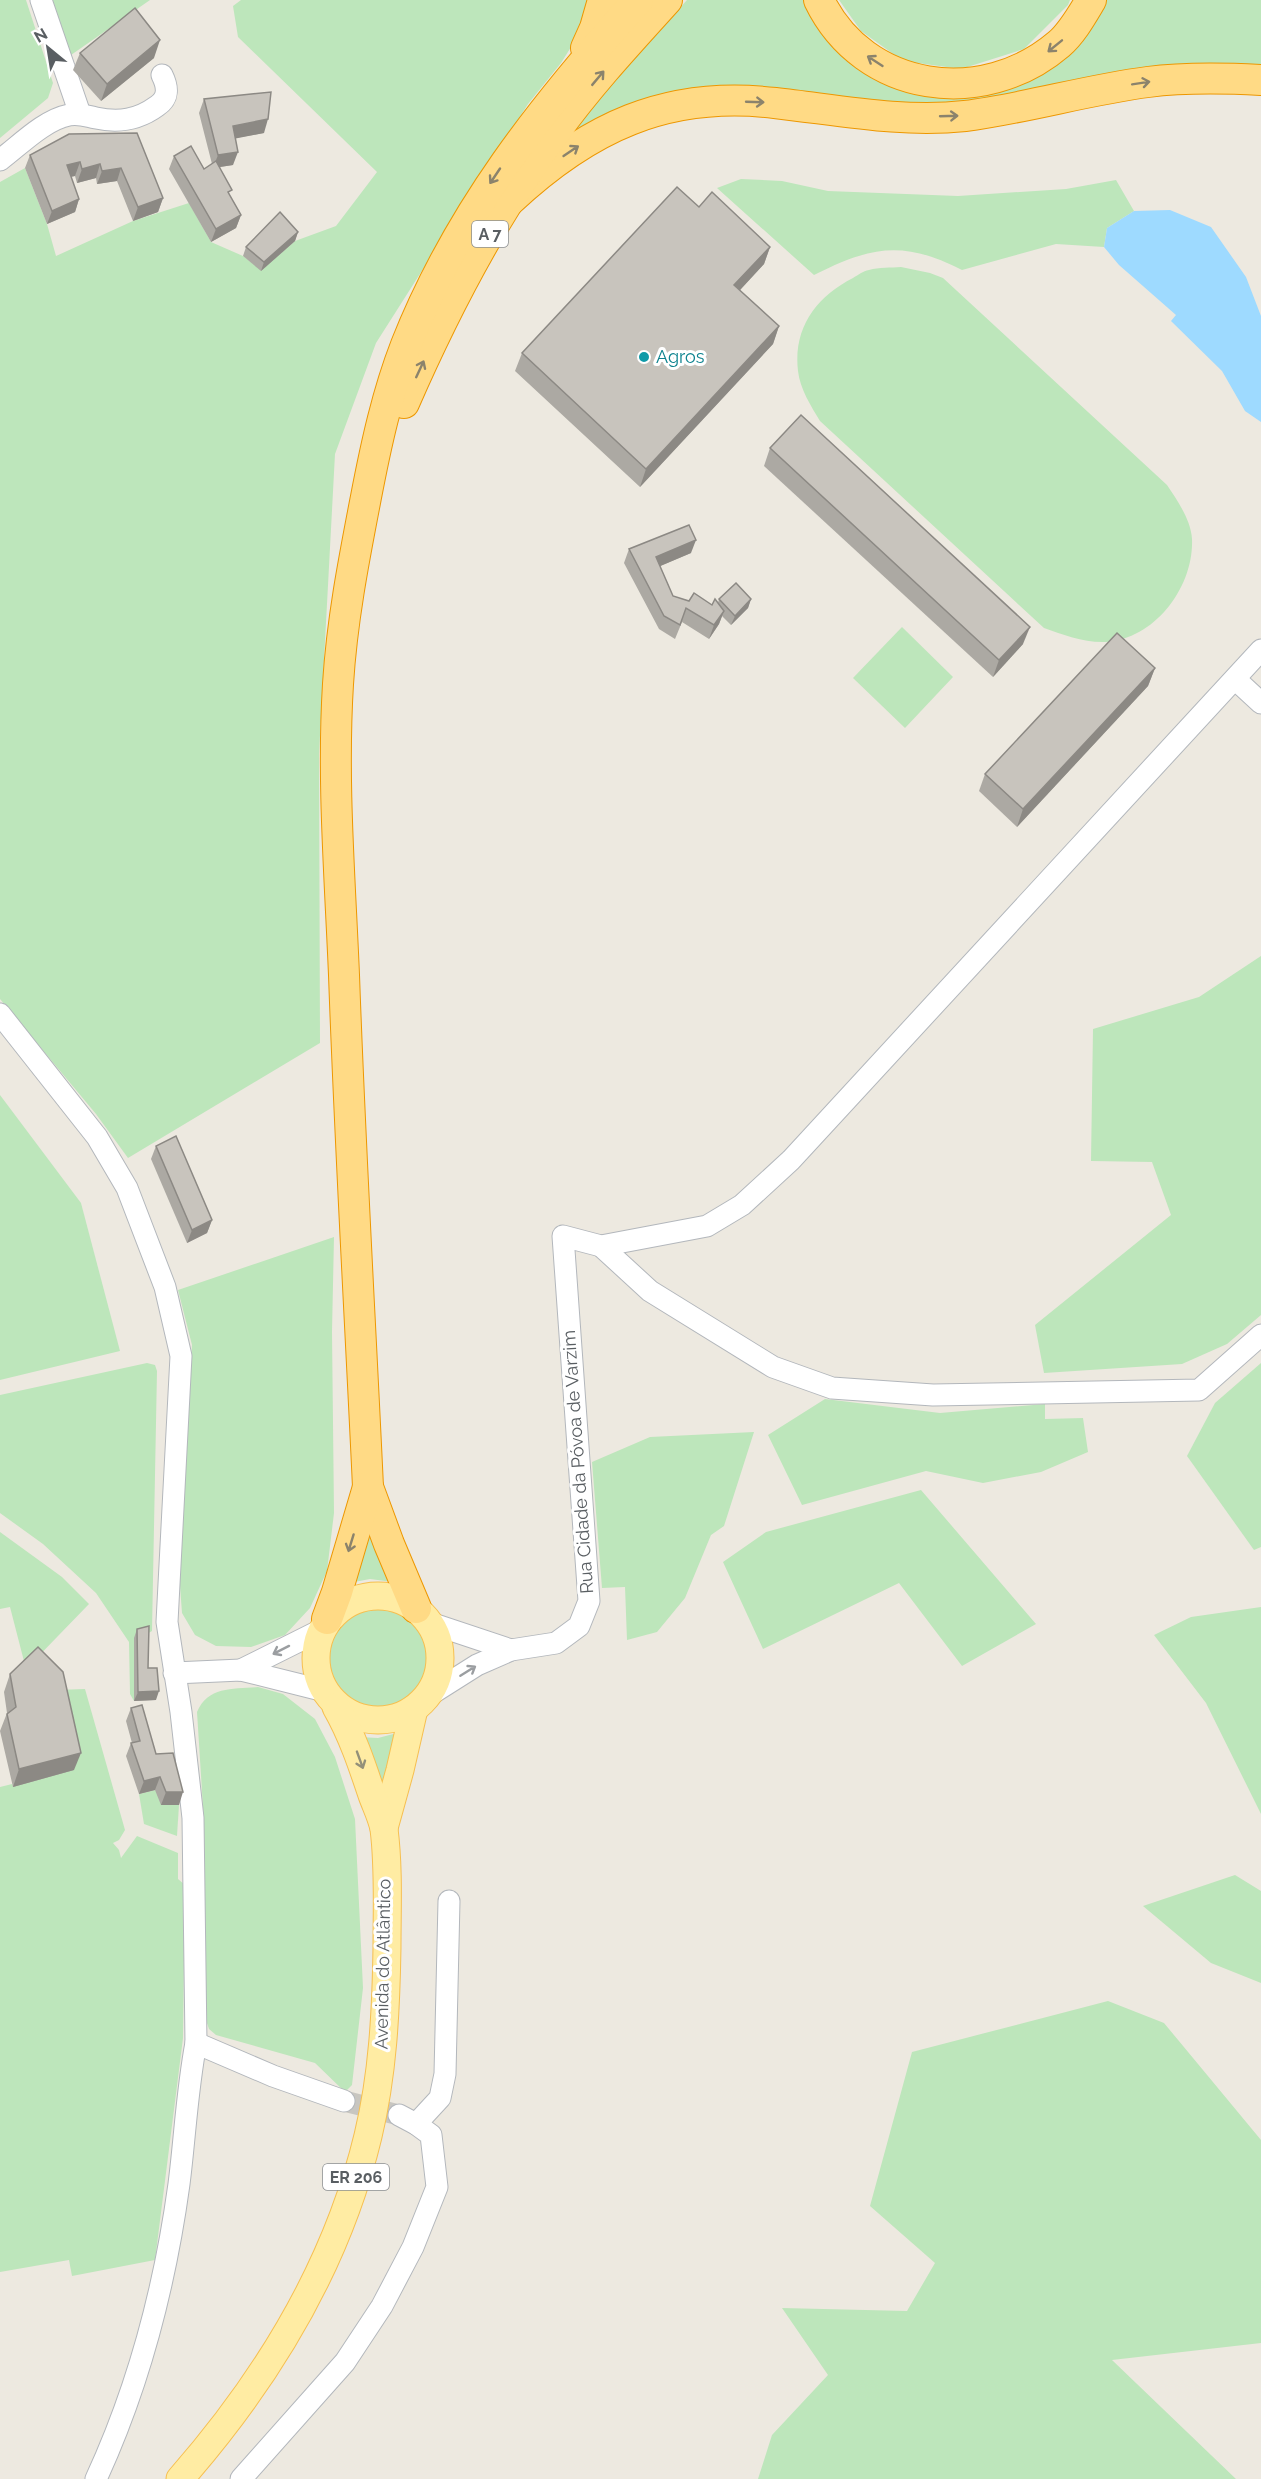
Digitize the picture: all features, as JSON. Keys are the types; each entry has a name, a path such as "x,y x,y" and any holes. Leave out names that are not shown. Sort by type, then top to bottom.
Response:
{"highway":[{"path":"573,75 595,28 603,0"},
{"name":"A 7","path":"365,501 391,388 406,346 439,272 474,207 508,157 573,75 638,0"},
{"name":"A 7","path":"365,501 391,432 422,363 460,287 509,201 570,112 667,0"},
{"path":"819,0 838,30 859,52 885,68 916,80 950,85 976,83 1004,76 1034,62 1060,43 1080,19 1091,0"},
{"path":"509,201 537,176 592,137 645,113 670,106 720,101 772,102 907,118 963,116 1149,81 1209,77 1261,80"},
{"path":"365,501 349,582 342,643 338,683 336,775 368,1487 389,1544 423,1616"},
{"path":"324,1624 338,1592 368,1487"}],"main road":[{"path":"380,1595 399,1599 423,1616 438,1640 440,1660 436,1679 421,1702 384,1828 349,1730 331,1699 316,1658 324,1624 347,1602 380,1595"},
{"path":"331,1699 348,1714 376,1722 394,1718 421,1702"},
{"name":"Avenida do Atlântico","path":"180,2479 238,2408 280,2345 319,2272 355,2179 368,2136 383,2045 387,1905 384,1828"}],"street":[{"path":"41,0 80,114"},
{"path":"0,160 55,121 68,115 80,114 117,121 135,119 162,103 167,87 162,75"},
{"path":"601,1246 707,1226 742,1205 791,1160 1261,650"},
{"path":"1236,679 1261,703"},
{"path":"0,1014 97,1137 127,1188 165,1287 181,1356 167,1622 181,1712 193,1818 196,2043 190,2074 179,2185 163,2279 131,2395 96,2479"},
{"name":"Rua Cidade da Póvoa de Varzim","path":"421,1702 477,1665 511,1650 556,1643 579,1626 589,1601 563,1236 601,1246"},
{"path":"601,1246 650,1291 745,1350 773,1367 832,1388 933,1395 1199,1390 1261,1335"},
{"path":"423,1616 511,1650"},
{"path":"241,1670 324,1624"},
{"path":"174,1672 241,1670 331,1699"},
{"path":"241,2479 345,2362 382,2306 413,2247 437,2187 431,2135 408,2120 440,2098 445,2074 449,1901"},
{"path":"196,2043 273,2076 344,2101"}],"green space":[{"path":"0,0 26,0 53,83 48,98 0,138"},
{"path":"48,0 150,0 71,55"},
{"path":"241,0 591,0 583,28 561,63 528,104 376,343 335,454 319,754 320,1043 128,1158 96,1114 0,999 0,182 25,168 47,224 56,256 133,221 189,203 211,242 243,256 261,270 295,241 336,226 377,172 238,37 233,6"},
{"path":"687,0 807,0 837,44 981,90 1100,0 1261,0 1261,67 925,108 744,88 548,154"},
{"path":"839,0 1070,0 1068,5 1024,49 961,69 903,61 861,31"},
{"path":"741,179 782,181 828,191 958,196 1066,189 1116,180 1134,211 1107,228 1104,247 1056,244 962,270 922,254 888,250 853,258 814,275 717,188"},
{"path":"901,267 943,278 1167,485 1183,510 1189,525 1192,539 1191,557 1179,592 1155,621 1124,639 1106,642 1074,638 1044,628 820,421 803,391 799,378 797,355 803,328 818,304 840,286 863,272 877,268"},
{"path":"902,627 953,677 905,728 853,678"},
{"path":"1261,956 1261,1315 1227,1344 1182,1364 1044,1373 1035,1325 1171,1215 1152,1162 1091,1161 1093,1029 1199,997"},
{"path":"0,1095 81,1203 120,1351 0,1380"},
{"path":"334,1237 332,1332 334,1513 327,1571 310,1608 285,1635 251,1647 216,1646 195,1635 182,1613 179,1572 192,1345 178,1290"},
{"path":"147,1363 155,1365 157,1371 152,1631 145,1635 134,1701 130,1694 129,1642 96,1593 43,1544 0,1513 0,1395"},
{"path":"1261,1363 1261,1547 1254,1550 1187,1456 1215,1403"},
{"path":"825,1399 940,1413 1045,1404 1045,1419 1083,1418 1088,1452 1041,1472 983,1483 926,1471 802,1505 768,1435"},
{"path":"754,1432 724,1526 711,1535 685,1598 657,1632 627,1640 625,1587 602,1588 592,1462 650,1437"},
{"path":"921,1490 1036,1624 962,1666 899,1583 763,1649 723,1562 766,1532"},
{"path":"362,1513 393,1582 370,1579 349,1583"},
{"path":"0,1532 62,1577 89,1604 26,1669 10,1607 0,1609"},
{"path":"378,1607 397,1611 413,1622 424,1638 428,1657 424,1676 413,1692 397,1703 378,1707 359,1703 343,1692 332,1676 328,1657 332,1638 343,1622 359,1611"},
{"path":"1261,1607 1261,1814 1206,1703 1154,1635 1191,1617"},
{"path":"258,1687 283,1694 315,1719 335,1757 355,1819 363,1988 352,2085 345,2092 315,2063 216,2035 209,2029 206,2020 204,1823 197,1712 208,1697 222,1690"},
{"path":"85,1689 125,1830 119,1840 113,1843 119,1850 121,1858 137,1836 178,1853 178,1879 185,1885 183,2038 155,2260 72,2276 69,2260 0,2272 0,1787 12,1784 13,1786 56,1690"},
{"path":"401,1732 384,1794 359,1737 378,1738"},
{"path":"155,1790 179,1805 177,1836 144,1824 139,1794"},
{"path":"1235,1875 1261,1891 1261,1983 1211,1963 1143,1906"},
{"path":"1108,2001 1164,2023 1261,2140 1261,2343 1112,2360 1236,2479 758,2479 772,2435 828,2375 782,2308 907,2311 935,2263 870,2206 912,2052"}],"water":[{"path":"1170,210 1211,227 1246,277 1261,316 1261,422 1245,411 1222,371 1171,321 1176,315 1119,265 1104,247 1107,228 1134,211"}],"building":[{"path":"135,8 160,40 107,84 80,53"},
{"path":"271,92 268,119 233,126 238,152 218,155 204,99"},
{"path":"137,133 163,198 138,207 121,168 102,171 100,164 82,169 80,162 67,165 79,199 52,211 30,155 69,134"},
{"path":"191,146 204,169 216,161 232,190 228,192 241,215 216,229 174,156"},
{"name":"Agros","path":"677,187 699,207 712,192 770,247 734,285 779,326 646,469 522,353"},
{"path":"280,212 298,232 264,262 246,247"},
{"path":"801,415 1030,627 999,660 770,448"},
{"path":"689,525 696,540 656,557 673,596 689,601 694,593 712,605 715,599 724,611 714,625 686,608 680,625 664,616 629,549"},
{"path":"736,583 751,599 735,616 719,599"},
{"path":"1117,633 1155,668 1023,809 985,774"},
{"path":"176,1136 212,1220 192,1230 156,1146"},
{"path":"149,1626 148,1668 157,1668 159,1691 138,1692 137,1629"},
{"path":"38,1647 63,1672 81,1753 19,1769 7,1714 16,1707 10,1674"},
{"path":"142,1705 156,1754 173,1753 183,1792 166,1792 160,1777 144,1781 131,1743 140,1741 131,1708"}],"tunnel":[{"path":"344,2101 399,2115"}],"place":[{"name":"Agros","path":"644,357"}]}
